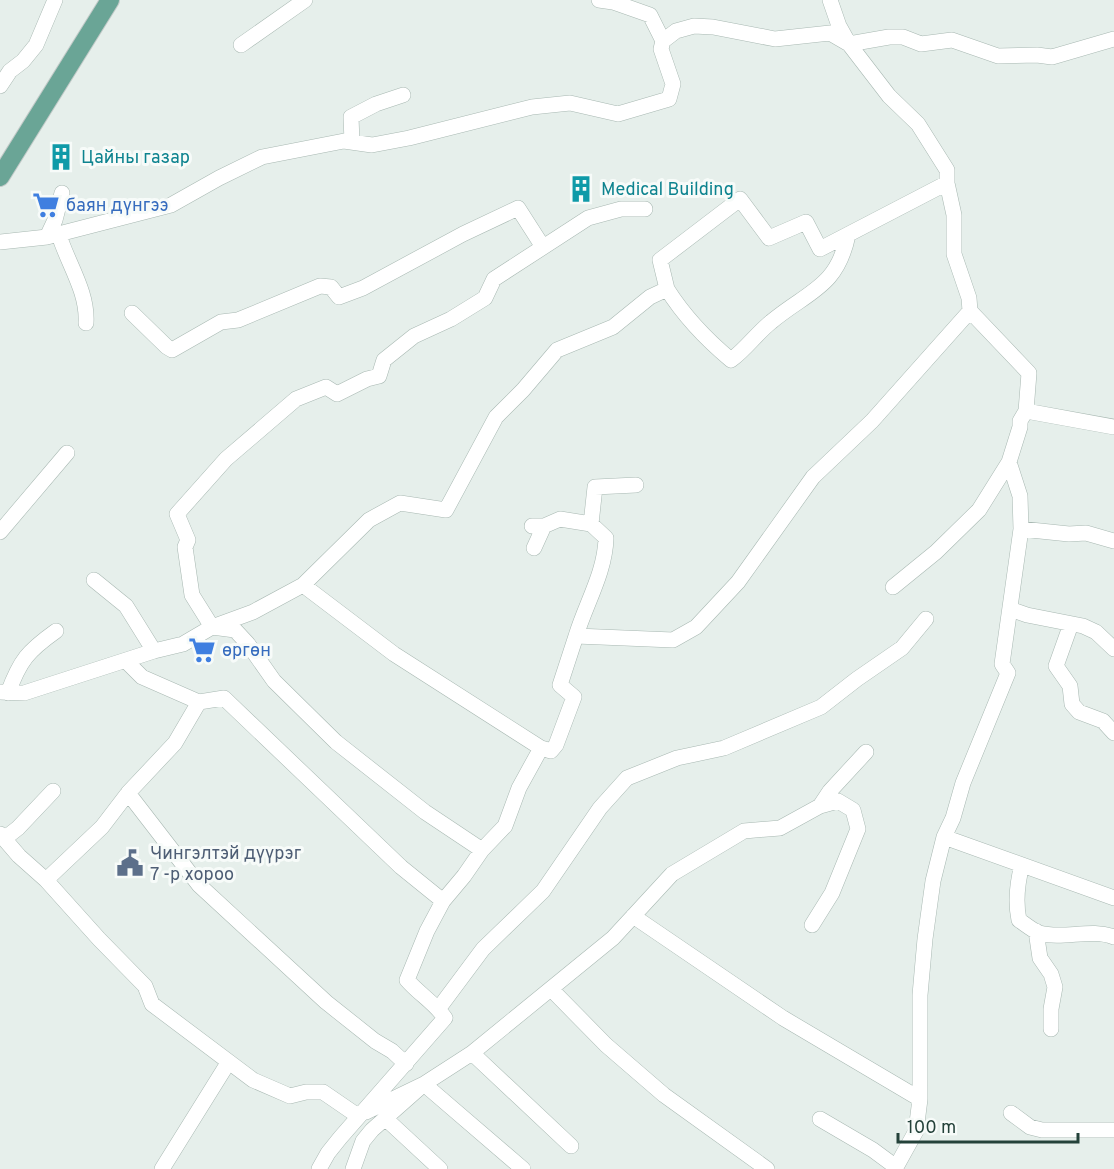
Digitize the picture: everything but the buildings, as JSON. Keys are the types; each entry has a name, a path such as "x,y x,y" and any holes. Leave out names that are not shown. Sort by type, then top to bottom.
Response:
{"main road":[{"path":"0,177 110,0"}],"street":[{"path":"0,86 10,71 23,61 36,45 55,0"},
{"path":"241,45 305,0"},
{"path":"599,0 613,2 650,15 663,41"},
{"path":"830,0 839,26 849,44 889,96 918,124 947,170 947,183 954,215 954,254 969,298 970,311 1029,373 1026,411 1020,421 1009,462 979,510 936,552 893,587"},
{"path":"0,242 53,236 171,205 219,178 262,158 344,141 372,146 475,123 532,107 570,103 618,114 645,107 669,99 673,84 661,49 663,41 676,31 694,26 713,27 775,39 830,33 849,44 889,37 903,38 921,44 952,40 998,56 1052,57 1114,39"},
{"path":"352,142 351,117 376,104 402,95"},
{"path":"848,235 844,253 833,272 816,291 771,321 731,360 710,342 667,289 660,260 740,199 770,238 806,222 820,249 947,183"},
{"path":"62,194 53,236 78,283 87,312 86,324"},
{"path":"132,313 172,350 221,322 238,320 320,286 331,287 339,297 344,296 518,208 543,247"},
{"path":"212,627 192,595 185,546 188,540 177,514 226,459 296,399 326,387 337,394 367,379 379,376 384,360 414,336 452,319 485,298 494,279 588,218 621,209 645,208"},
{"path":"56,631 35,646 17,667 4,692 24,693 154,651 183,644 212,627 253,612 303,585 369,520 400,503 446,510 496,417 557,350 613,327 650,297 667,289"},
{"path":"576,636 673,640 696,627 738,582 813,477 872,421 970,311"},
{"path":"1026,411 1114,427"},
{"path":"0,532 67,453"},
{"path":"820,1119 873,1150 896,1168 916,1131 920,1099 920,994 933,881 944,837 953,818 963,783 1008,674 1002,664 1021,529 1020,496 1009,462"},
{"path":"591,524 595,487 636,486"},
{"path":"303,585 394,654 541,748 551,751 556,746 574,697 560,685 584,610 597,582 606,548 606,538 591,524 560,519 538,526 534,548"},
{"path":"1021,529 1069,534 1086,533 1114,541"},
{"path":"94,580 126,606 154,651"},
{"path":"1010,609 1096,632 1114,649"},
{"path":"439,1008 483,949 543,891 600,808 627,778 677,758 724,748 820,707 902,648 926,620"},
{"path":"1071,624 1056,666 1070,686 1072,704 1078,712 1103,721 1114,733"},
{"path":"212,627 235,630 249,644 274,681 336,742 425,812 482,849"},
{"path":"126,661 142,677 199,702 224,698 401,867 443,901"},
{"path":"46,880 102,827 128,793 175,743 199,702"},
{"path":"319,1169 328,1153 358,1116 445,1018 439,1008 419,994 407,980 427,931 443,901 464,876 482,849 506,826 519,788 541,748"},
{"path":"820,806 830,791 866,752"},
{"path":"53,791 18,828 2,836 145,986 152,1004 253,1080 290,1096 306,1092 323,1092 358,1116"},
{"path":"128,793 199,885 326,1002 406,1064"},
{"path":"358,1116 424,1084 472,1053 613,938 672,874 689,862 744,831 780,828 820,806 838,801 854,810 858,829 832,893 812,925"},
{"path":"944,837 1114,898"},
{"path":"1022,865 1017,882 1016,906 1019,920 1036,931 1114,937"},
{"path":"633,916 783,1018 920,1099"},
{"path":"1036,931 1040,958 1051,974 1055,987 1051,1009 1051,1029"},
{"path":"551,989 606,1046 664,1095 767,1169"},
{"path":"472,1053 571,1146"},
{"path":"162,1169 228,1062"},
{"path":"353,1169 363,1141 372,1130 424,1084"},
{"path":"424,1084 523,1169"},
{"path":"1011,1113 1030,1127 1042,1130 1114,1130"},
{"path":"386,1119 440,1169"}],"place":[{"name":"Цайны газар","path":"61,157"},
{"name":"Medical Building","path":"581,189"},
{"name":"баян дүнгээ","path":"46,205"},
{"name":"өргөн","path":"202,650"},
{"name":"Чингэлтэй дүүрэг 7 -р хороо","path":"130,863"}]}
